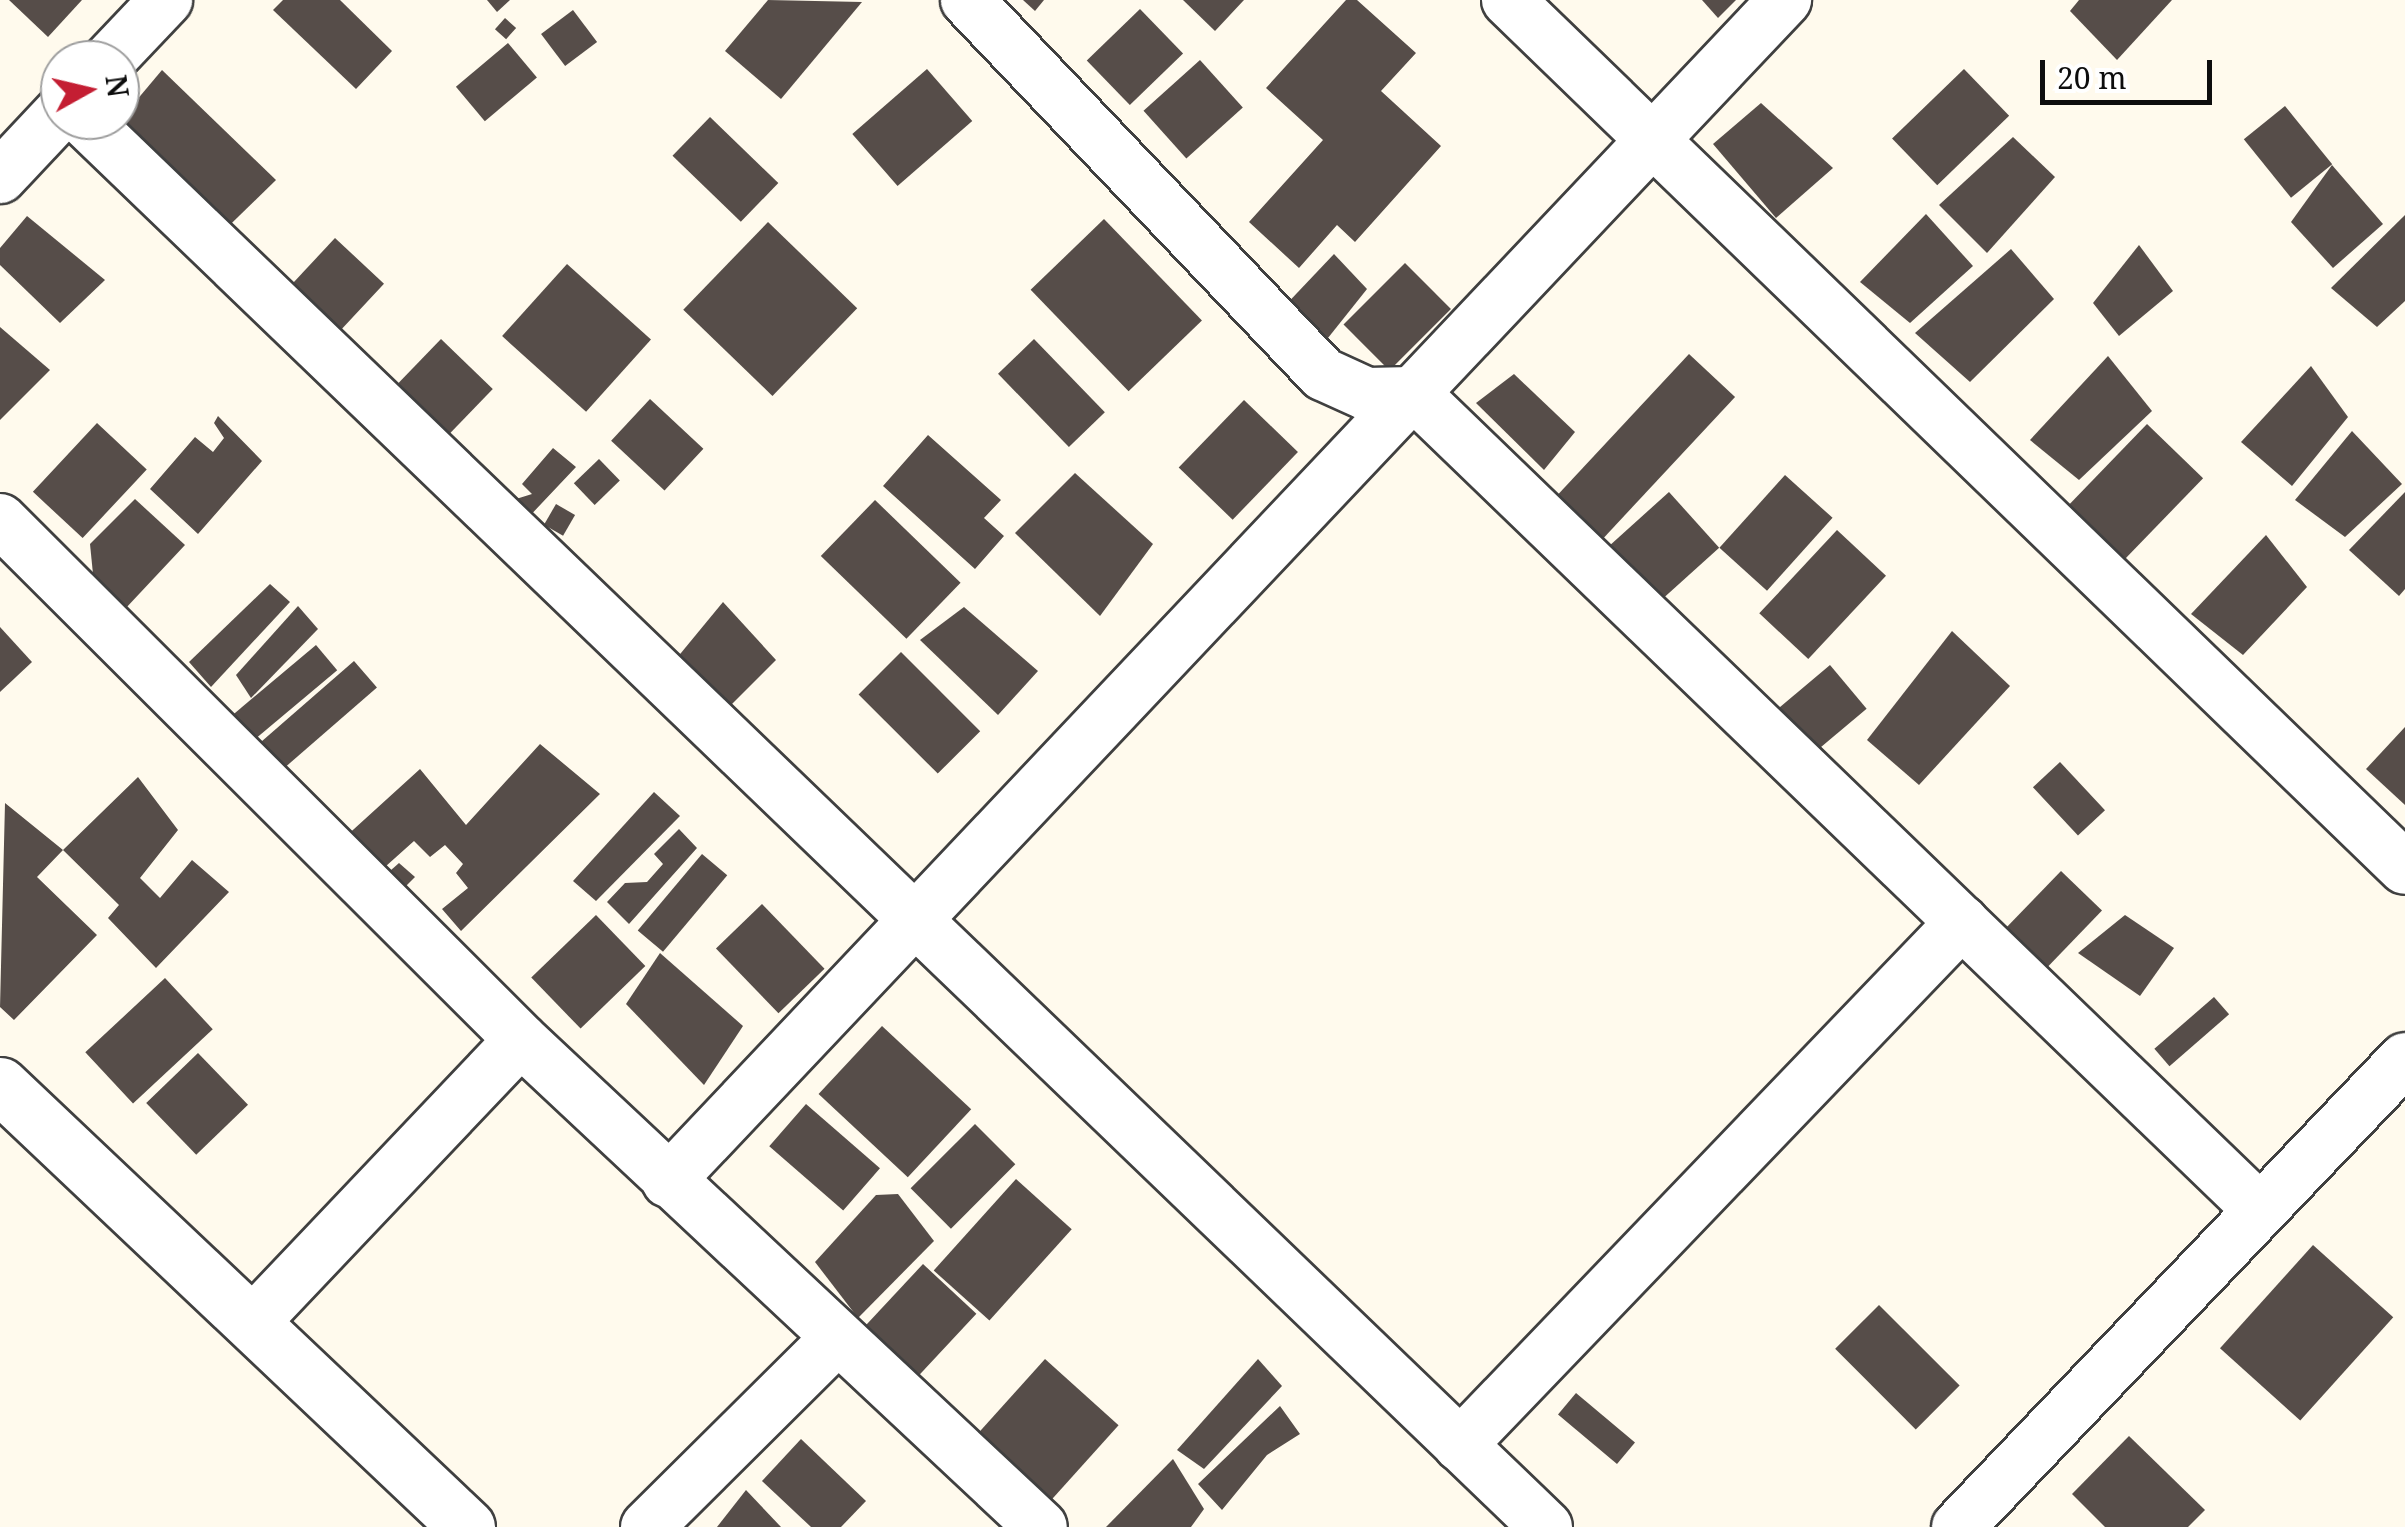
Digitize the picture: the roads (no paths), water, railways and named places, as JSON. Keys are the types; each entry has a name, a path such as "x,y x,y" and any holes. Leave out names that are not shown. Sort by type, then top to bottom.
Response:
{"street":[{"path":"129,40 166,0"},
{"path":"967,0 1322,374 1368,394 1412,394 2259,1209"},
{"path":"1508,0 2405,868"},
{"path":"668,1181 1785,0"},
{"path":"0,177 40,134"},
{"path":"105,140 1546,1527"},
{"path":"0,520 521,1040 1041,1527"},
{"path":"1460,1444 1962,922"},
{"path":"252,1323 521,1040"},
{"path":"1958,1527 2405,1059"},
{"path":"0,1085 466,1527"},
{"path":"646,1527 836,1339"}]}
